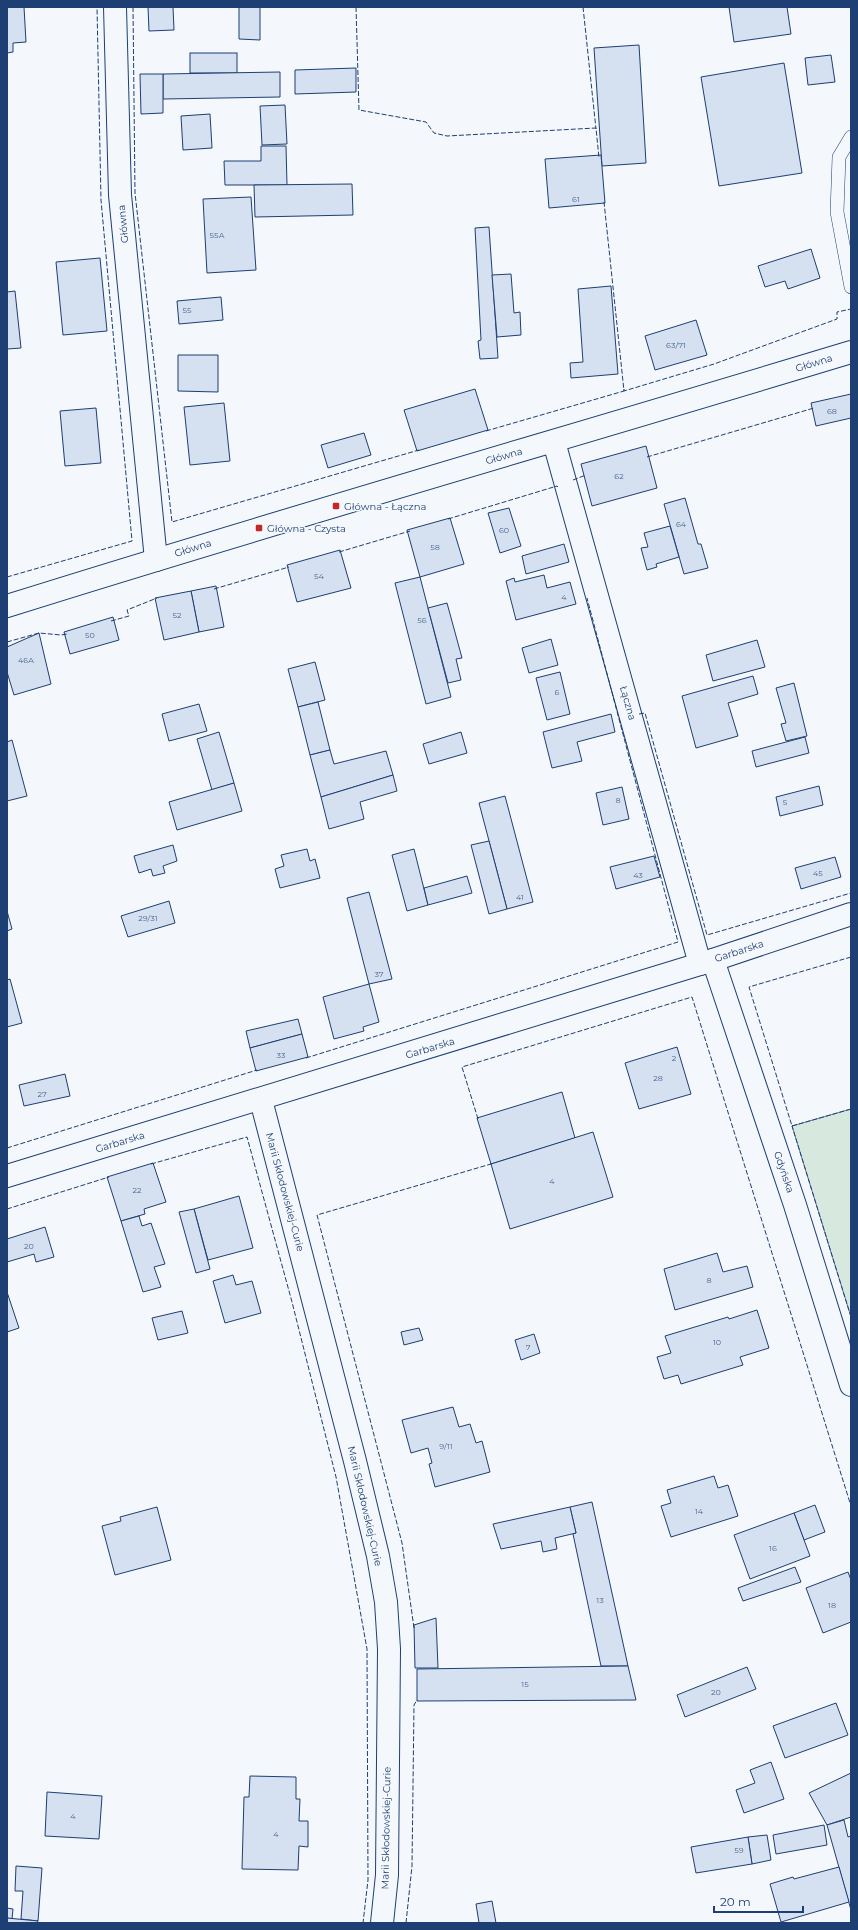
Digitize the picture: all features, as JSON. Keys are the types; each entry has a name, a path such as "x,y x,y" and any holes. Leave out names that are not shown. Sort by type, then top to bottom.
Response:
{"street":[{"name":"Główna","path":"115,7 120,195 156,560"},
{"name":"Główna","path":"7,606 851,352"},
{"name":"Łączna","path":"554,442 707,962"},
{"name":"Garbarska","path":"7,1176 261,1100 707,962 851,914"},
{"name":"Gdyńska","path":"707,962 795,1206 851,1385"},
{"name":"Marii Skłodowskiej-Curie","path":"261,1100 355,1461 378,1556 386,1602 389,1664 387,1875 382,1923"}],"lane":[{"path":"851,137 839,158 837,212 851,287"}],"shaded area":[{"path":"851,1109 851,1317 792,1126"}],"building":[{"path":"7,7 24,7 26,42 13,43 13,52 7,53"},
{"path":"148,7 173,7 174,30 149,31"},
{"path":"239,7 260,7 260,40 239,39"},
{"path":"729,7 787,7 791,34 734,42"},
{"path":"639,45 646,163 602,166 594,48"},
{"path":"190,53 237,53 237,73 190,73"},
{"path":"831,55 835,82 808,85 805,58"},
{"path":"784,63 802,173 719,186 701,77"},
{"path":"356,68 356,92 295,94 295,70"},
{"path":"280,72 280,97 163,99 163,74"},
{"path":"140,74 163,74 163,113 141,114"},
{"path":"285,105 287,144 262,145 260,106"},
{"path":"210,114 212,148 183,150 181,116"},
{"path":"261,146 286,146 287,185 225,185 224,161 261,161"},
{"path":"601,155 605,203 549,208 545,159"},
{"path":"352,184 353,215 255,217 254,185"},
{"path":"251,197 256,270 207,273 203,199"},
{"path":"489,227 498,358 480,359 478,341 481,340 475,228"},
{"path":"811,249 820,278 788,289 785,281 765,287 758,266"},
{"path":"100,258 107,331 63,335 56,262"},
{"path":"511,274 514,313 520,312 521,335 497,337 492,275"},
{"path":"611,286 618,374 571,378 570,363 583,362 578,289"},
{"path":"15,291 21,348 7,349 7,292"},
{"path":"221,297 223,320 179,324 177,301"},
{"path":"696,320 707,355 655,370 645,336"},
{"path":"178,355 218,355 218,392 178,391"},
{"path":"475,389 488,430 417,451 404,410"},
{"path":"851,394 851,418 816,426 811,403"},
{"path":"224,403 230,461 190,465 184,407"},
{"path":"96,408 101,463 65,466 60,411"},
{"path":"364,433 371,455 328,468 321,445"},
{"path":"646,446 657,488 592,506 581,464"},
{"path":"685,498 698,544 701,544 708,568 684,574 664,504"},
{"path":"509,508 521,546 500,553 488,513"},
{"path":"450,518 464,564 420,577 407,530"},
{"path":"670,526 679,557 656,564 657,567 647,570 641,548 648,547 644,533"},
{"path":"564,544 569,562 526,574 522,556"},
{"path":"340,550 351,588 297,602 287,565"},
{"path":"544,575 547,588 570,582 576,604 516,620 506,581 514,578 515,582"},
{"path":"420,577 451,697 426,704 395,583"},
{"path":"216,586 224,627 199,632 191,591"},
{"path":"191,591 199,632 164,640 155,598"},
{"path":"447,603 462,658 456,659 461,680 448,683 428,608"},
{"path":"113,617 119,640 70,654 64,632"},
{"path":"39,633 51,684 14,695 7,672 7,647"},
{"path":"551,639 558,665 529,673 522,648"},
{"path":"757,640 765,667 713,681 706,655"},
{"path":"315,662 325,700 298,707 288,669"},
{"path":"560,672 570,714 547,720 536,678"},
{"path":"753,676 758,694 728,703 738,736 696,748 682,696"},
{"path":"794,683 807,736 786,741 781,724 786,723 776,688"},
{"path":"318,702 330,750 310,755 298,707"},
{"path":"199,704 207,731 169,741 162,714"},
{"path":"611,714 615,732 577,742 582,761 552,768 543,732"},
{"path":"219,732 234,783 212,790 197,739"},
{"path":"461,732 467,753 429,764 423,744"},
{"path":"805,737 809,753 756,767 752,751"},
{"path":"12,740 27,796 7,801 7,742"},
{"path":"330,750 334,764 386,751 393,775 321,797 310,755"},
{"path":"393,775 397,791 360,802 364,819 329,829 321,797"},
{"path":"234,783 242,811 177,830 169,802"},
{"path":"819,786 823,805 780,816 776,797"},
{"path":"622,787 629,819 603,825 596,793"},
{"path":"505,796 533,902 507,909 479,803"},
{"path":"489,841 507,909 489,914 471,845"},
{"path":"173,845 177,861 163,866 165,873 153,876 151,869 139,873 134,856"},
{"path":"307,849 310,861 315,859 320,878 280,888 275,869 284,866 281,855"},
{"path":"414,849 428,905 407,911 392,855"},
{"path":"654,856 660,877 616,889 610,867"},
{"path":"835,857 841,877 801,889 795,868"},
{"path":"467,876 472,893 428,905 424,888"},
{"path":"369,892 392,979 369,984 347,898"},
{"path":"169,901 175,923 128,937 121,916"},
{"path":"7,911 12,929 7,931"},
{"path":"10,979 22,1023 7,1027 7,980"},
{"path":"369,984 379,1022 363,1027 364,1031 334,1039 323,997"},
{"path":"298,1019 302,1034 250,1048 246,1031"},
{"path":"302,1034 308,1057 256,1071 250,1048"},
{"path":"677,1047 691,1094 639,1109 625,1063"},
{"path":"65,1074 70,1096 24,1106 19,1085"},
{"path":"562,1092 575,1138 491,1164 477,1118"},
{"path":"593,1132 613,1197 510,1229 491,1164"},
{"path":"153,1163 166,1202 144,1209 145,1214 121,1221 107,1177"},
{"path":"239,1196 253,1248 208,1260 194,1209"},
{"path":"194,1209 210,1269 196,1273 179,1212"},
{"path":"139,1216 142,1226 151,1223 165,1264 154,1267 161,1287 143,1292 121,1221"},
{"path":"45,1227 54,1257 36,1262 34,1254 7,1262 7,1239"},
{"path":"717,1253 723,1272 747,1266 753,1287 675,1310 664,1269"},
{"path":"233,1275 236,1285 252,1281 261,1313 225,1323 213,1281"},
{"path":"7,1292 19,1328 7,1332"},
{"path":"757,1310 769,1348 740,1357 743,1365 681,1384 678,1375 664,1379 657,1357 671,1353 665,1336"},
{"path":"182,1311 188,1333 158,1340 152,1318"},
{"path":"419,1328 423,1340 404,1345 401,1332"},
{"path":"534,1334 540,1353 521,1360 515,1340"},
{"path":"453,1407 459,1427 470,1424 476,1443 482,1441 490,1472 435,1487 429,1464 432,1463 428,1448 411,1453 402,1420"},
{"path":"714,1476 718,1488 728,1485 738,1516 671,1537 661,1506 671,1503 667,1490"},
{"path":"592,1502 628,1666 601,1666 573,1534 576,1533 570,1507"},
{"path":"815,1505 825,1532 804,1540 794,1513"},
{"path":"157,1507 171,1560 115,1575 102,1526 121,1521 120,1517"},
{"path":"570,1507 576,1533 555,1538 557,1549 543,1552 541,1541 501,1549 493,1524"},
{"path":"794,1513 810,1556 750,1579 734,1535"},
{"path":"795,1567 801,1582 743,1601 738,1588"},
{"path":"848,1572 851,1580 851,1622 823,1633 806,1588"},
{"path":"436,1618 438,1668 415,1668 414,1625"},
{"path":"628,1666 636,1700 417,1701 417,1669"},
{"path":"747,1667 756,1689 685,1717 677,1695"},
{"path":"836,1703 848,1735 785,1758 773,1726"},
{"path":"771,1762 784,1799 744,1813 736,1790 755,1783 750,1770"},
{"path":"851,1773 851,1817 827,1825 809,1793"},
{"path":"250,1776 296,1777 296,1799 300,1799 299,1821 308,1821 308,1847 299,1846 298,1870 242,1869 244,1797 249,1797"},
{"path":"47,1792 102,1796 99,1839 45,1836"},
{"path":"844,1820 848,1837 851,1836 851,1910 827,1825"},
{"path":"824,1825 827,1845 776,1854 773,1835"},
{"path":"767,1835 771,1860 752,1864 748,1837"},
{"path":"748,1837 752,1864 696,1873 691,1847"},
{"path":"16,1866 42,1868 38,1921 21,1919 23,1891 15,1891"},
{"path":"839,1867 849,1902 781,1922 770,1884 793,1877 794,1879"},
{"path":"492,1901 496,1923 479,1923 476,1904"},
{"path":"7,1908 13,1909 12,1919 7,1918"},
{"path":"7,1918 38,1921 37,1923 7,1923"}],"fence":[{"path":"7,577 132,541 101,200 97,7"},
{"path":"133,7 135,193 172,522 419,450"},
{"path":"356,7 359,110 426,122 434,133 447,136 596,128 599,158"},
{"path":"583,7 596,129"},
{"path":"486,431 624,391 604,202"},
{"path":"624,389 624,391 714,364 837,319 837,312 851,309"},
{"path":"647,457 814,408"},
{"path":"573,480 586,475"},
{"path":"448,519 557,486 558,487"},
{"path":"339,552 410,531"},
{"path":"214,589 289,567"},
{"path":"111,621 129,616 127,610 157,598"},
{"path":"306,1058 678,942 587,598"},
{"path":"7,642 39,633 61,635 67,634"},
{"path":"639,714 645,713 707,935 851,893"},
{"path":"851,957 749,987 792,1126 851,1109"},
{"path":"478,1119 462,1067 692,997 851,1506"},
{"path":"7,1148 257,1070"},
{"path":"793,1126 851,1317"},
{"path":"151,1164 247,1137 292,1302 336,1477 367,1649 368,1880 363,1923"},
{"path":"414,1628 402,1543 317,1215 491,1164 490,1162"},
{"path":"7,1209 109,1177"},
{"path":"406,1923 412,1866 414,1705 417,1700"}],"place":[{"name":"Główna - Łączna","path":"336,506"},
{"name":"Główna - Czysta","path":"259,528"}]}
